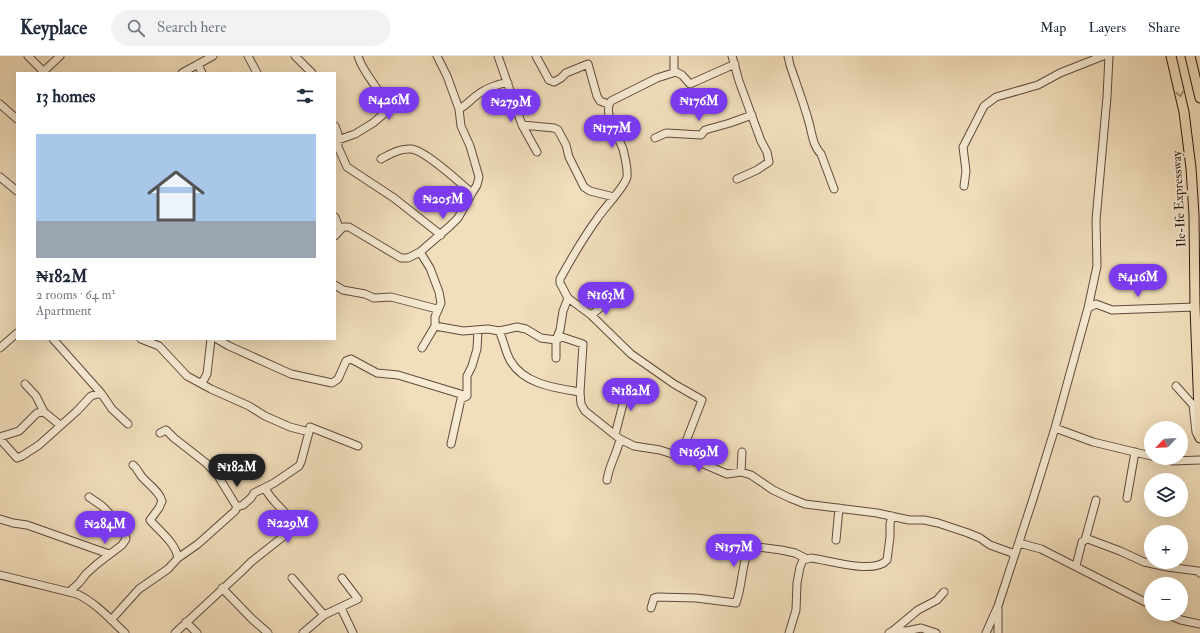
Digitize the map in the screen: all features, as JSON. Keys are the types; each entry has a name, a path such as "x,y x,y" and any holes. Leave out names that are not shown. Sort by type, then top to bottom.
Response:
{"main road":[{"name":"Ile-Ife Expressway","path":"1171,56 1179,87 1188,142 1197,225 1195,307 1200,439"},
{"path":"1190,56 1200,98"}],"street":[{"path":"28,56 45,72 60,56"},
{"path":"184,72 213,56"},
{"path":"248,56 256,72"},
{"path":"295,56 311,72"},
{"path":"338,140 355,134 373,123 386,112 385,104 380,93 358,56"},
{"path":"336,235 343,227 349,227 401,258 408,258 420,252 458,218 472,192 478,185 479,177 470,146 461,126 459,109 437,56"},
{"path":"498,56 522,125 537,152"},
{"path":"536,56 549,80 554,82 570,71 588,64 597,96 600,100 608,104"},
{"path":"674,56 674,72"},
{"path":"732,56 739,81 761,141 767,152 768,162 757,170 737,179"},
{"path":"788,56 808,118 814,142 817,150 821,154 834,188"},
{"path":"964,186 966,171 964,147 984,106 996,97 1038,86 1060,74 1103,56"},
{"path":"986,633 998,606 1055,428 1088,308 1097,266 1096,220 1107,97 1109,56"},
{"path":"198,64 202,72"},
{"path":"608,104 611,101 657,78 674,72 680,73 690,84 735,64"},
{"path":"459,109 466,106 480,93 501,84 508,83"},
{"path":"0,104 16,118"},
{"path":"608,104 613,128 622,148 627,168 626,178 614,197 596,219 572,256 560,279 560,283 568,298 591,315 631,354 674,384 702,400 680,457"},
{"path":"655,138 666,133 701,136 705,130 752,115"},
{"path":"522,125 554,128 558,130 566,144 569,157 584,187 590,191 614,197"},
{"path":"336,129 338,134 338,147 347,166 394,198 441,234"},
{"path":"381,159 404,149 413,149 429,158 472,192"},
{"path":"0,177 16,190"},
{"path":"336,220 340,230"},
{"path":"420,252 430,268 442,303 435,317 435,326 422,348"},
{"path":"336,286 343,290 364,294 374,298 391,298 438,309"},
{"path":"556,358 556,340 560,330 563,311 568,298"},
{"path":"591,315 609,301"},
{"path":"1088,308 1096,304 1112,310 1195,307"},
{"path":"435,326 463,331 488,329 499,331 517,327 541,338 556,340 562,337 583,344 580,392 581,404 585,411 600,422 608,431 634,446 660,450 726,474 741,472 751,475 773,490 805,504 938,523 974,536 990,545 1015,554"},
{"path":"466,396 467,376 472,366 477,349 478,330"},
{"path":"499,331 505,344 506,353 511,362 524,376 557,388 580,392"},
{"path":"0,348 16,334"},
{"path":"54,340 101,393 112,409 128,424"},
{"path":"144,340 159,346 187,376 249,406 265,416 290,427 309,432"},
{"path":"202,384 207,374 211,340"},
{"path":"219,340 291,374 332,383 338,379 346,361 351,359 377,373 398,376 466,396"},
{"path":"25,384 36,396 44,412 60,425"},
{"path":"607,480 608,471 618,447 617,437 623,404 630,384"},
{"path":"1176,386 1193,405 1196,432 1200,439"},
{"path":"44,412 37,413 19,431 0,438 17,458 39,445 77,411 91,396 101,393"},
{"path":"451,444 461,399 466,396"},
{"path":"111,620 139,589 168,569 178,558 198,544 235,511 237,507 243,505 251,498 254,493 265,488 299,466 310,427 358,446"},
{"path":"1055,428 1093,442 1144,454"},
{"path":"160,433 166,430 206,463 218,476 237,507"},
{"path":"741,472 742,452"},
{"path":"1127,498 1134,452"},
{"path":"1188,460 1200,460"},
{"path":"133,465 138,468 142,477 160,496 162,501 159,508 150,520 172,544 177,552 178,558"},
{"path":"175,633 251,562 294,528 295,524 276,504 265,488"},
{"path":"69,592 79,584 86,574 122,545 126,539 124,529 102,506 88,497"},
{"path":"1076,566 1082,542 1085,540 1096,500"},
{"path":"836,540 840,508"},
{"path":"652,608 654,598 657,597 696,598 736,603 740,595 745,557 750,546 788,552 805,558 822,559 857,567 878,566 887,560 892,516"},
{"path":"0,519 27,525 109,554"},
{"path":"1085,540 1088,539 1144,562 1167,568 1200,572"},
{"path":"1019,543 1041,548 1144,601"},
{"path":"789,633 796,610 797,583 800,567 805,558"},
{"path":"0,575 84,597 111,620 116,630 125,633"},
{"path":"292,578 324,615"},
{"path":"303,633 324,615 358,599 342,578"},
{"path":"222,588 268,633"},
{"path":"892,631 918,610 937,600 944,592"},
{"path":"998,606 998,633"},
{"path":"341,608 353,633"},
{"path":"1186,621 1200,624"},
{"path":"186,622 197,633"},
{"path":"892,631 907,631 921,628 936,633"}]}
